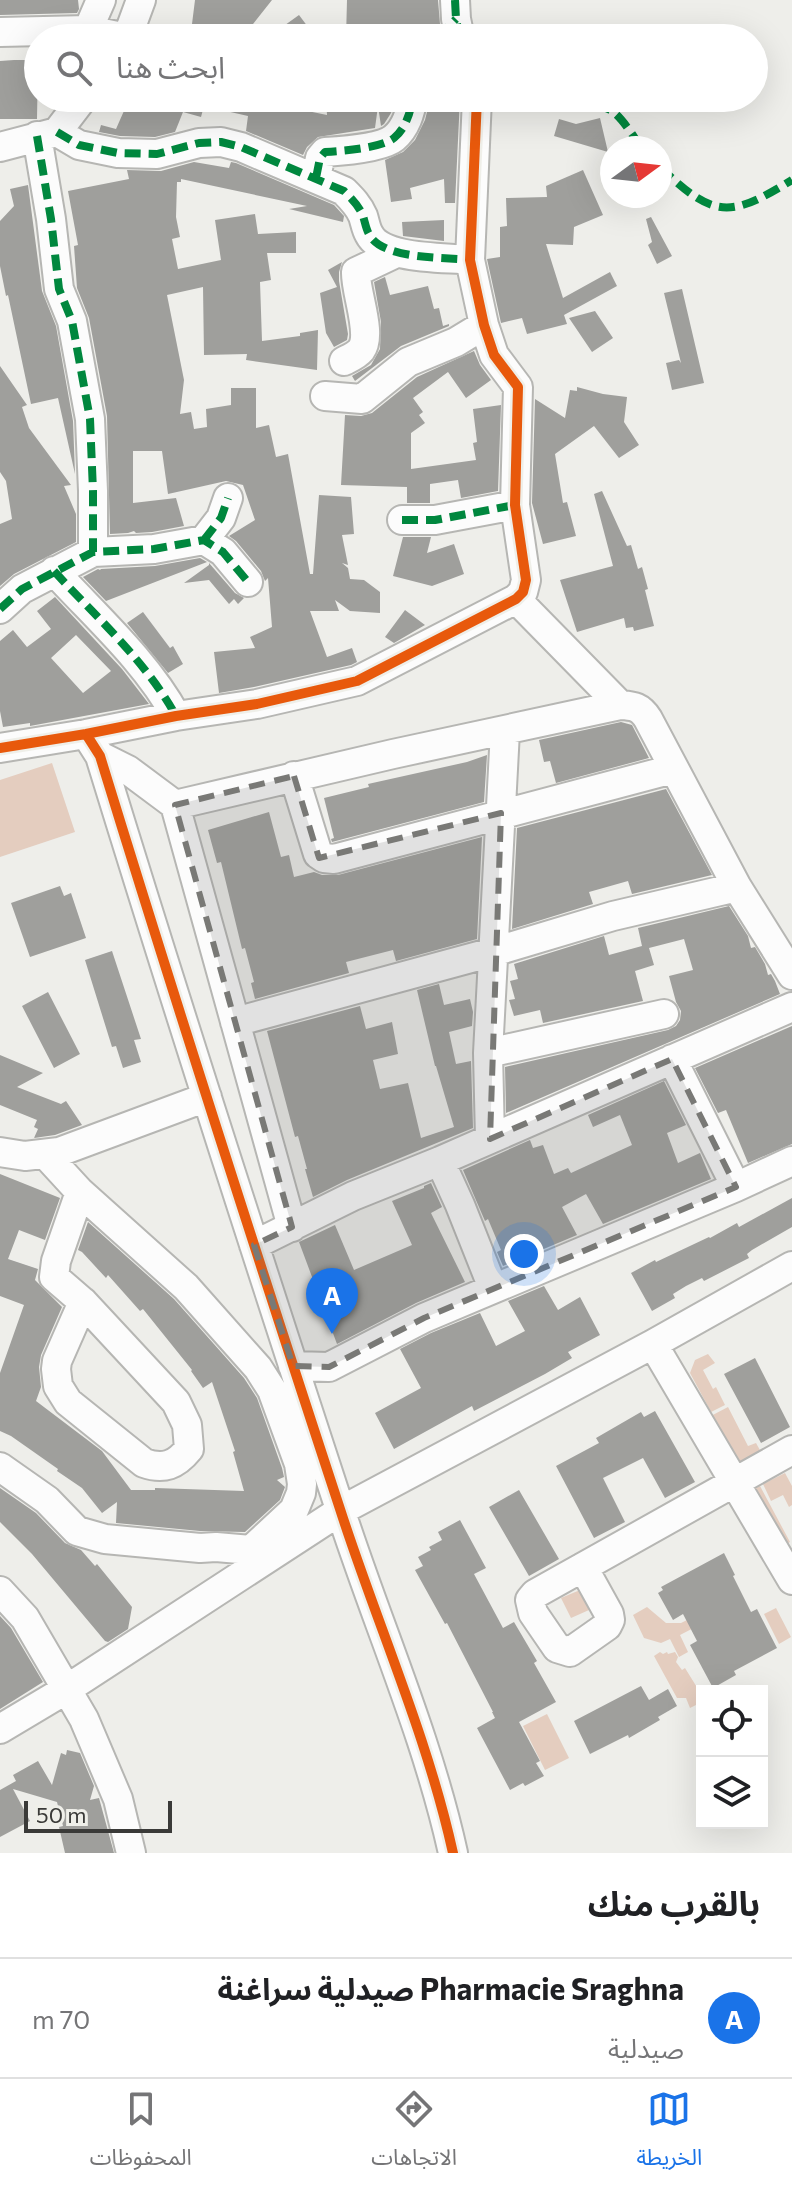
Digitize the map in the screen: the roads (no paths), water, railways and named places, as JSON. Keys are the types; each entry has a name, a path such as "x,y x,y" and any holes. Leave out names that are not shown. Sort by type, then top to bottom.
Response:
{"street":[{"path":"91,24 101,0"},
{"path":"132,24 141,0"},
{"path":"0,32 24,31"},
{"path":"0,147 47,134 69,112"},
{"path":"316,178 320,158 325,152 392,141 404,127 409,112"},
{"path":"0,748 93,745 176,716 257,704 357,681 516,599 523,592 526,580 515,505 518,387 494,355 470,260 476,112"},
{"path":"47,134 118,153 157,154 199,143 221,142 241,147 344,191 362,213 376,244 396,253 470,260"},
{"path":"47,134 51,219 59,289 72,321 90,419 93,552"},
{"path":"344,361 358,354 364,344 356,272 396,253"},
{"path":"325,396 362,399 408,362 456,342 484,325"},
{"path":"0,609 22,589 93,552 154,549 204,540 221,518 228,498"},
{"path":"402,520 435,520 515,505"},
{"path":"204,540 223,552 248,582"},
{"path":"54,571 147,672 176,716"},
{"path":"516,599 620,705"},
{"path":"175,805 620,705 633,706 642,709 737,887 792,975"},
{"path":"490,1139 488,1053 505,731"},
{"path":"93,745 175,805 292,1227"},
{"path":"93,745 340,1511 430,1768 453,1853"},
{"path":"294,776 313,844 318,854 334,859 673,769"},
{"path":"235,1022 613,916 737,887"},
{"path":"254,1245 353,1196 792,1007"},
{"path":"488,1053 664,1014"},
{"path":"672,1059 736,1187"},
{"path":"0,1152 25,1156 59,1152 207,1097"},
{"path":"0,1467 47,1500 77,1531 105,1539 251,1550 294,1510 302,1484 299,1464 279,1404 258,1368 186,1287 80,1192 46,1155"},
{"path":"440,1161 493,1288"},
{"path":"293,1366 329,1367 424,1318 792,1161"},
{"path":"80,1192 56,1261 54,1277 83,1302 176,1402 189,1437 189,1449 173,1464 153,1466 144,1463 75,1409 63,1395 57,1378 57,1361 83,1302"},
{"path":"1,1726 67,1689 340,1511 792,1266"},
{"path":"653,1344 792,1580"},
{"path":"583,1567 792,1450"},
{"path":"0,1591 25,1618 84,1719 118,1799 131,1853"}],"place":[{"name":"Pharmacie Sraghna صيدلية سراغنة","path":"332,1334"}]}
